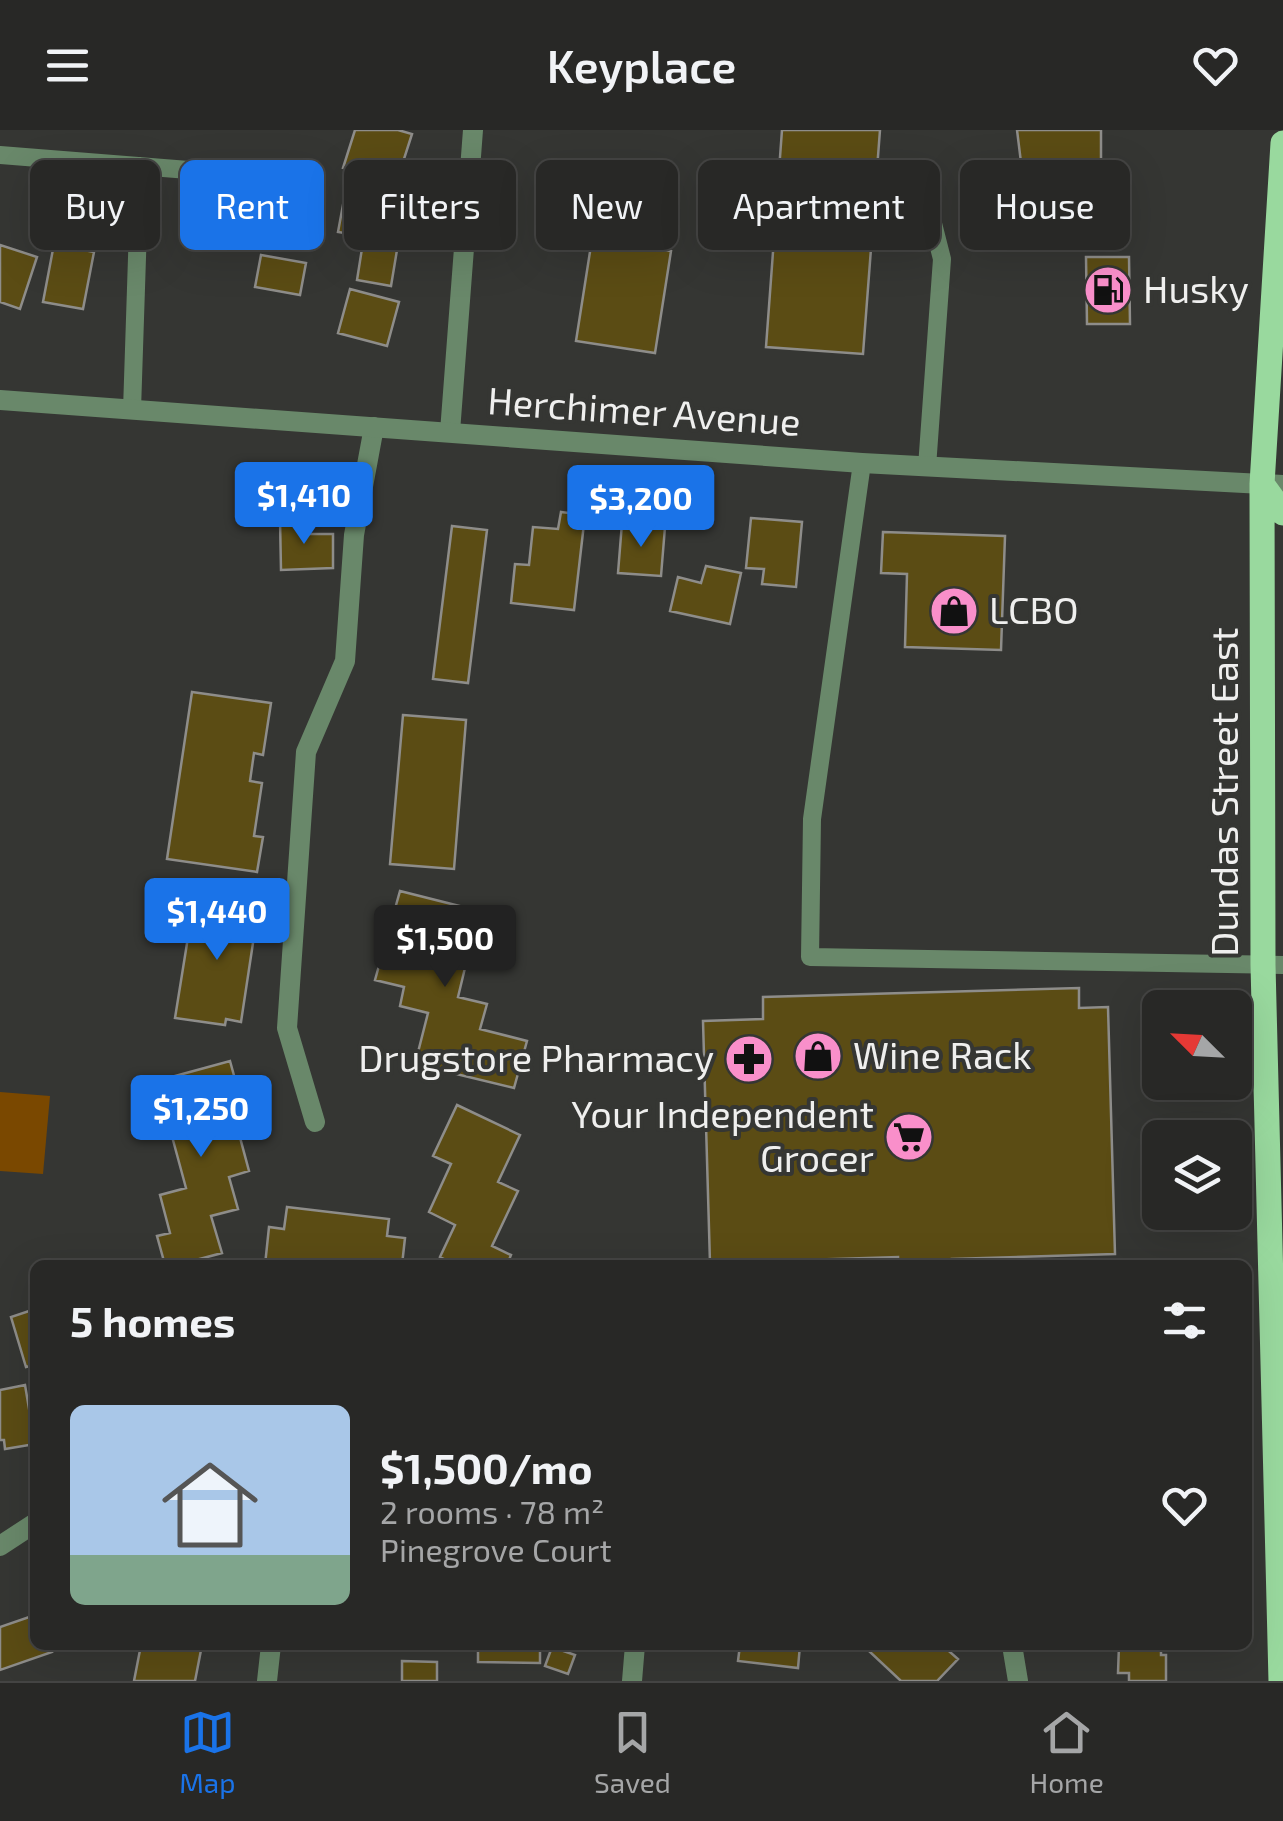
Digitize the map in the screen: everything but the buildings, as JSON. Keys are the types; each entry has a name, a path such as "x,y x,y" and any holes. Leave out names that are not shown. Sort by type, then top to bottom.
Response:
{"main road":[{"name":"Dundas Street East","path":"1281,1681 1272,485 1283,143"},
{"path":"1272,485 1283,512"}],"street":[{"path":"450,432 474,130"},
{"name":"Herchimer Avenue","path":"0,400 927,467 1272,485"},
{"path":"315,1122 287,1028 306,752 345,661 354,535 374,427"},
{"path":"0,1546 30,1526"},
{"path":"267,1681 270,1650"},
{"path":"632,1681 635,1650"},
{"path":"1013,1650 1018,1681"}],"lane":[{"path":"0,156 56,160"},
{"path":"132,410 137,250"},
{"path":"927,467 940,250"},
{"path":"862,462 812,819 810,956 1273,965"}],"shaded area":[{"path":"0,1092 50,1096 43,1174 0,1171"}],"place":[{"name":"Husky","path":"1108,290"},
{"name":"LCBO","path":"954,611"},
{"name":"Wine Rack","path":"818,1056"},
{"name":"Drugstore Pharmacy","path":"749,1059"},
{"name":"Your Independent Grocer","path":"909,1137"}]}
